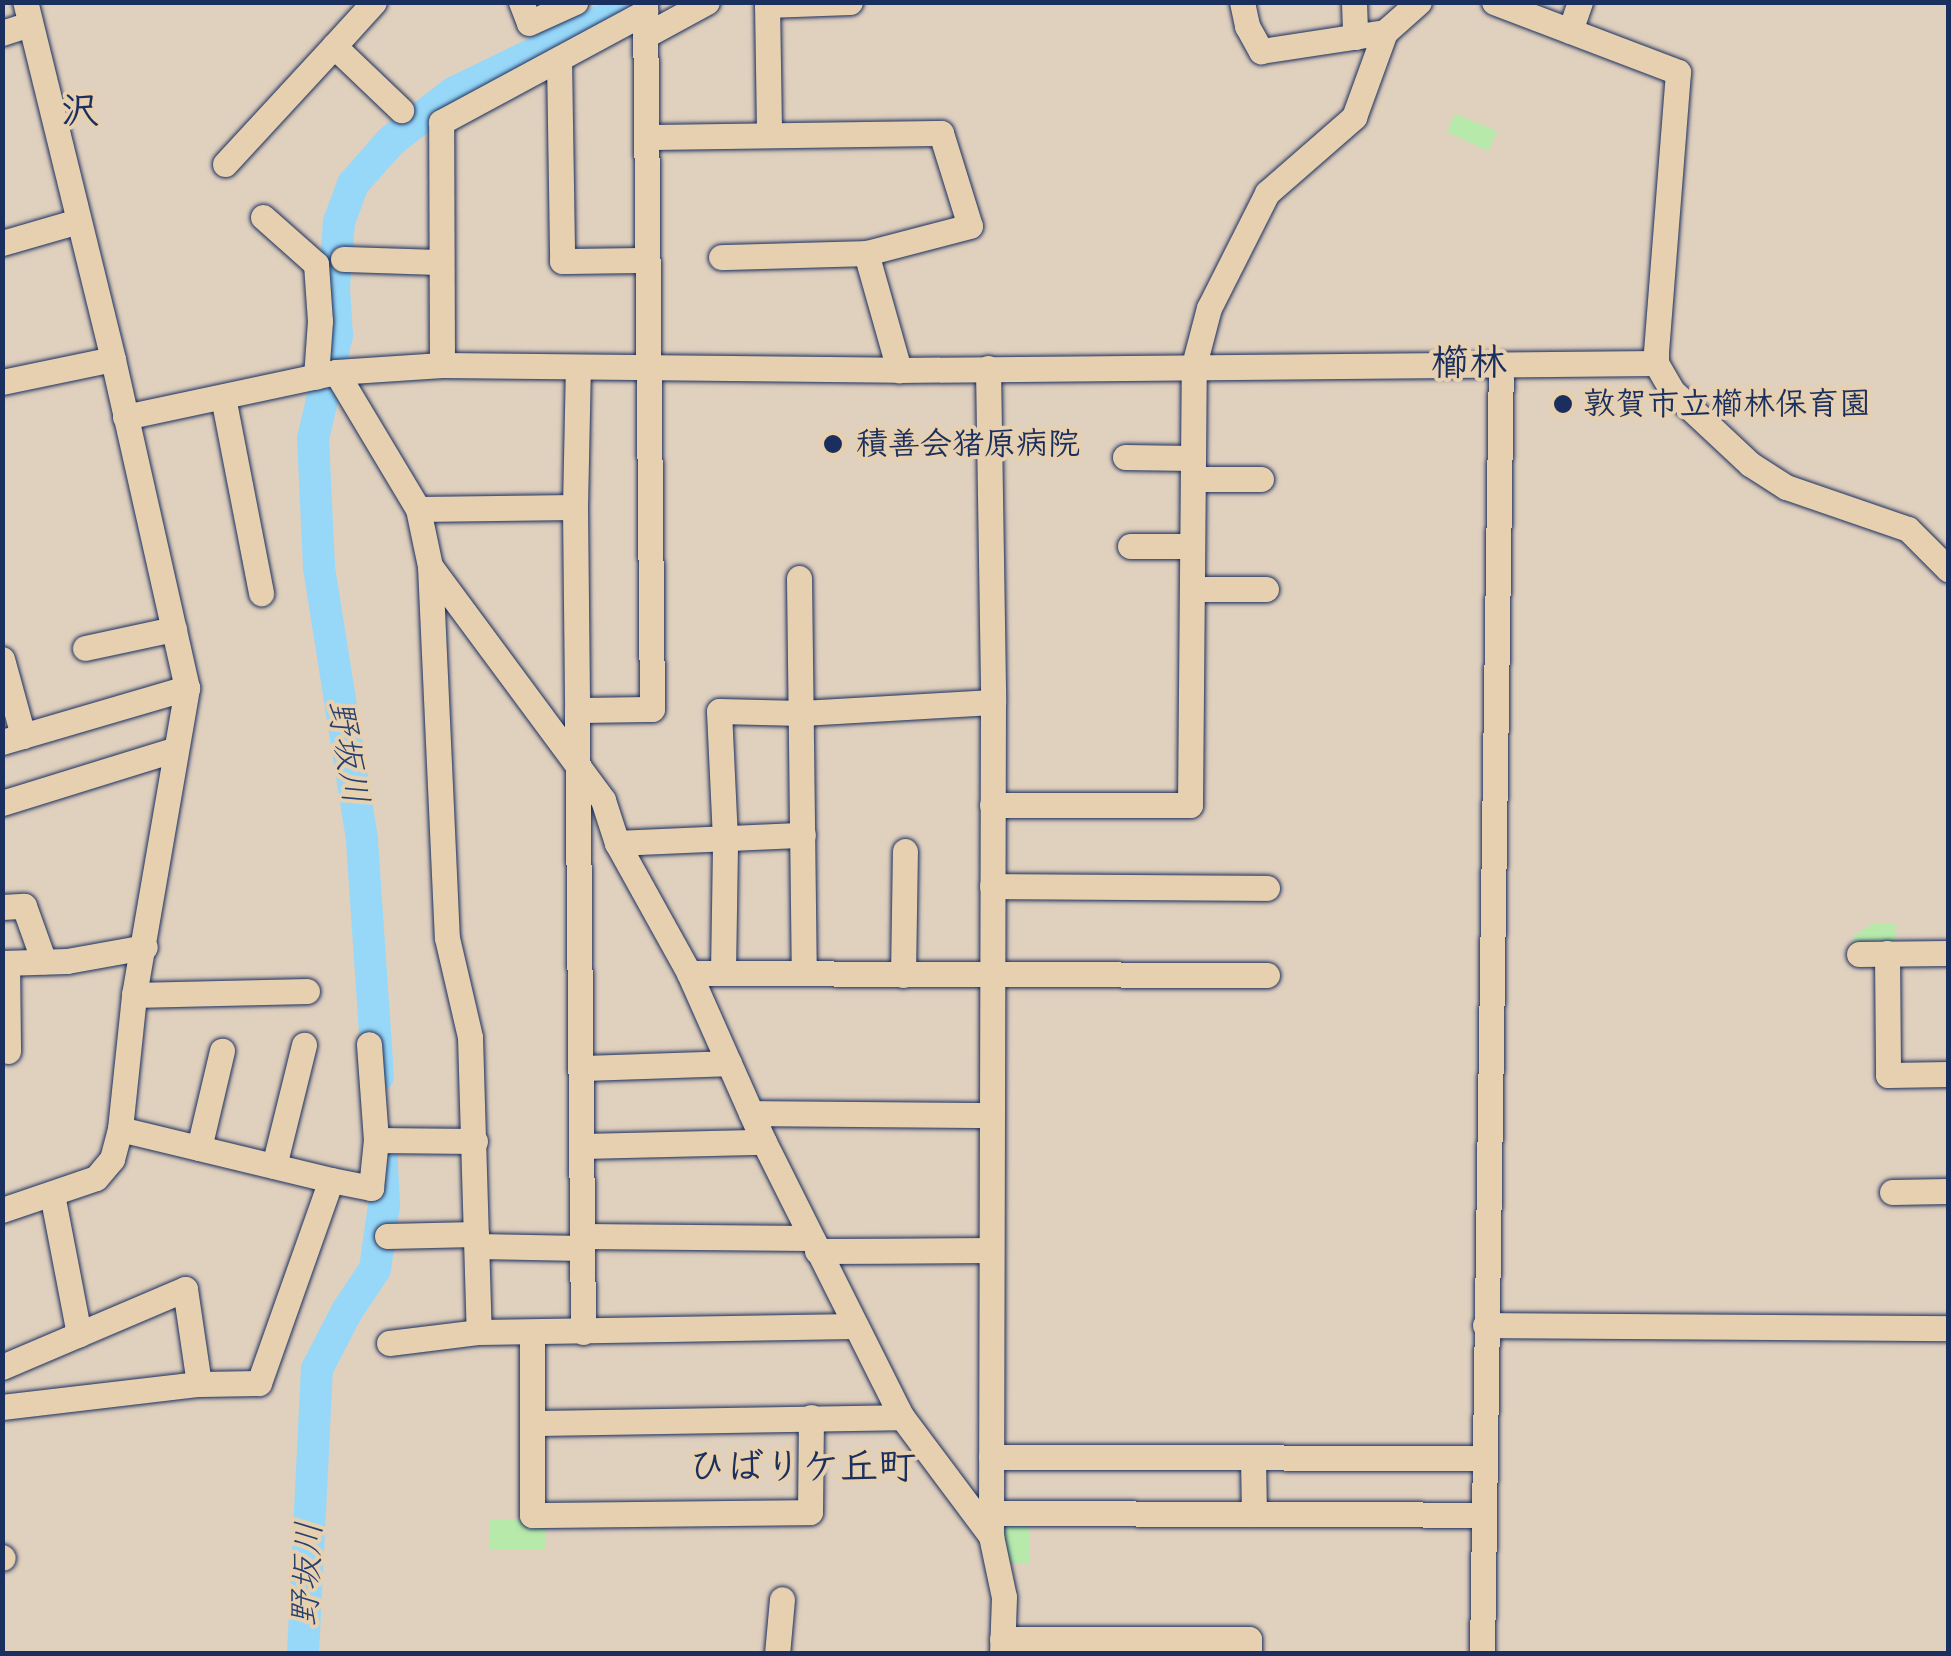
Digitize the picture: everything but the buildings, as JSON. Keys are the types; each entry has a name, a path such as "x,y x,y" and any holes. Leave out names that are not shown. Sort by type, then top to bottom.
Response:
{"street":[{"path":"224,164 374,2"},
{"path":"520,2 529,23 575,2"},
{"path":"442,365 441,122 646,16 706,2"},
{"path":"770,132 767,4 850,2"},
{"path":"1242,2 1247,26 1261,51 1385,32"},
{"path":"1354,2 1355,37"},
{"path":"992,805 1190,805 1194,365 1209,308 1268,193 1354,117 1385,32 1419,2"},
{"path":"1494,2 1678,72 1665,196 1656,363 1672,391 1750,464 1786,487 1908,529 1948,569"},
{"path":"1570,31 1580,2"},
{"path":"2,33 28,13 188,688 134,995 120,1130 112,1159 96,1178 2,1210"},
{"path":"577,710 652,710 646,16"},
{"path":"334,46 401,110"},
{"path":"559,59 562,261 646,260"},
{"path":"648,137 770,132 941,133 970,226 866,253 721,257"},
{"path":"263,216 316,264 326,374 418,509 430,566 447,938 470,1037 478,1332"},
{"path":"2,243 78,221"},
{"path":"866,253 899,370"},
{"path":"343,259 441,262"},
{"path":"2,382 113,360"},
{"path":"125,417 326,374 442,365 899,370 1656,363"},
{"path":"1482,1654 1501,365"},
{"path":"578,368 575,507 583,1332"},
{"path":"988,368 993,702 990,1524 1004,1597 1002,1646 1248,1639 1249,1654"},
{"path":"223,398 261,593"},
{"path":"1126,458 1261,479"},
{"path":"418,509 575,507"},
{"path":"1130,546 1192,546"},
{"path":"430,566 603,800 617,843 690,973 764,1142 902,1417 990,1524"},
{"path":"799,578 804,974"},
{"path":"1192,589 1266,589"},
{"path":"85,648 174,629"},
{"path":"2,659 13,739 188,688"},
{"path":"723,973 725,839 718,712 802,714 993,702"},
{"path":"2,804 176,750"},
{"path":"617,843 803,835"},
{"path":"903,975 905,851"},
{"path":"992,886 1267,888"},
{"path":"2,906 24,906 44,962"},
{"path":"8,1051 4,963 44,962 145,948"},
{"path":"1887,953 1888,1075 1948,1074"},
{"path":"1858,954 1948,953"},
{"path":"690,973 1266,975"},
{"path":"134,995 308,992"},
{"path":"120,1130 371,1188 376,1140 369,1044"},
{"path":"274,1166 304,1045"},
{"path":"199,1148 222,1050"},
{"path":"582,1068 729,1063"},
{"path":"751,1113 992,1115"},
{"path":"376,1140 474,1141"},
{"path":"582,1146 764,1142"},
{"path":"2,1407 200,1384 259,1384 331,1180"},
{"path":"1892,1192 1948,1192"},
{"path":"52,1194 79,1334"},
{"path":"387,1236 992,1250"},
{"path":"2,1366 185,1288 200,1384"},
{"path":"1484,1325 1948,1328"},
{"path":"389,1342 478,1332 855,1326"},
{"path":"532,1333 532,1515 810,1512 811,1417"},
{"path":"535,1423 902,1417"},
{"path":"991,1457 1482,1458"},
{"path":"1253,1457 1254,1514"},
{"path":"990,1524 1254,1514 1482,1515"},
{"path":"777,1654 782,1600"}],"green space":[{"path":"1455,114 1497,131 1488,151 1447,132"},
{"path":"1873,923 1896,923 1896,947 1854,947 1854,936"},
{"path":"489,1519 545,1520 545,1550 489,1549"},
{"path":"999,1523 1030,1523 1030,1564 1005,1563"}],"waterway":[{"name":"野坂川","path":"378,1076 362,839 319,566 313,439 337,335 334,288 339,222 353,184 391,141 453,93 640,2"},
{"name":"野坂川","path":"303,1654 317,1369 347,1311 375,1269 384,1205 381,1145"}],"place":[{"name":"敦賀市立櫛林保育園","path":"1563,404"},
{"name":"積善会猪原病院","path":"833,444"}],"district":[{"name":"沢","path":"80,112"},
{"name":"櫛林","path":"1469,364"},
{"name":"ひばりケ丘町","path":"802,1468"}]}
